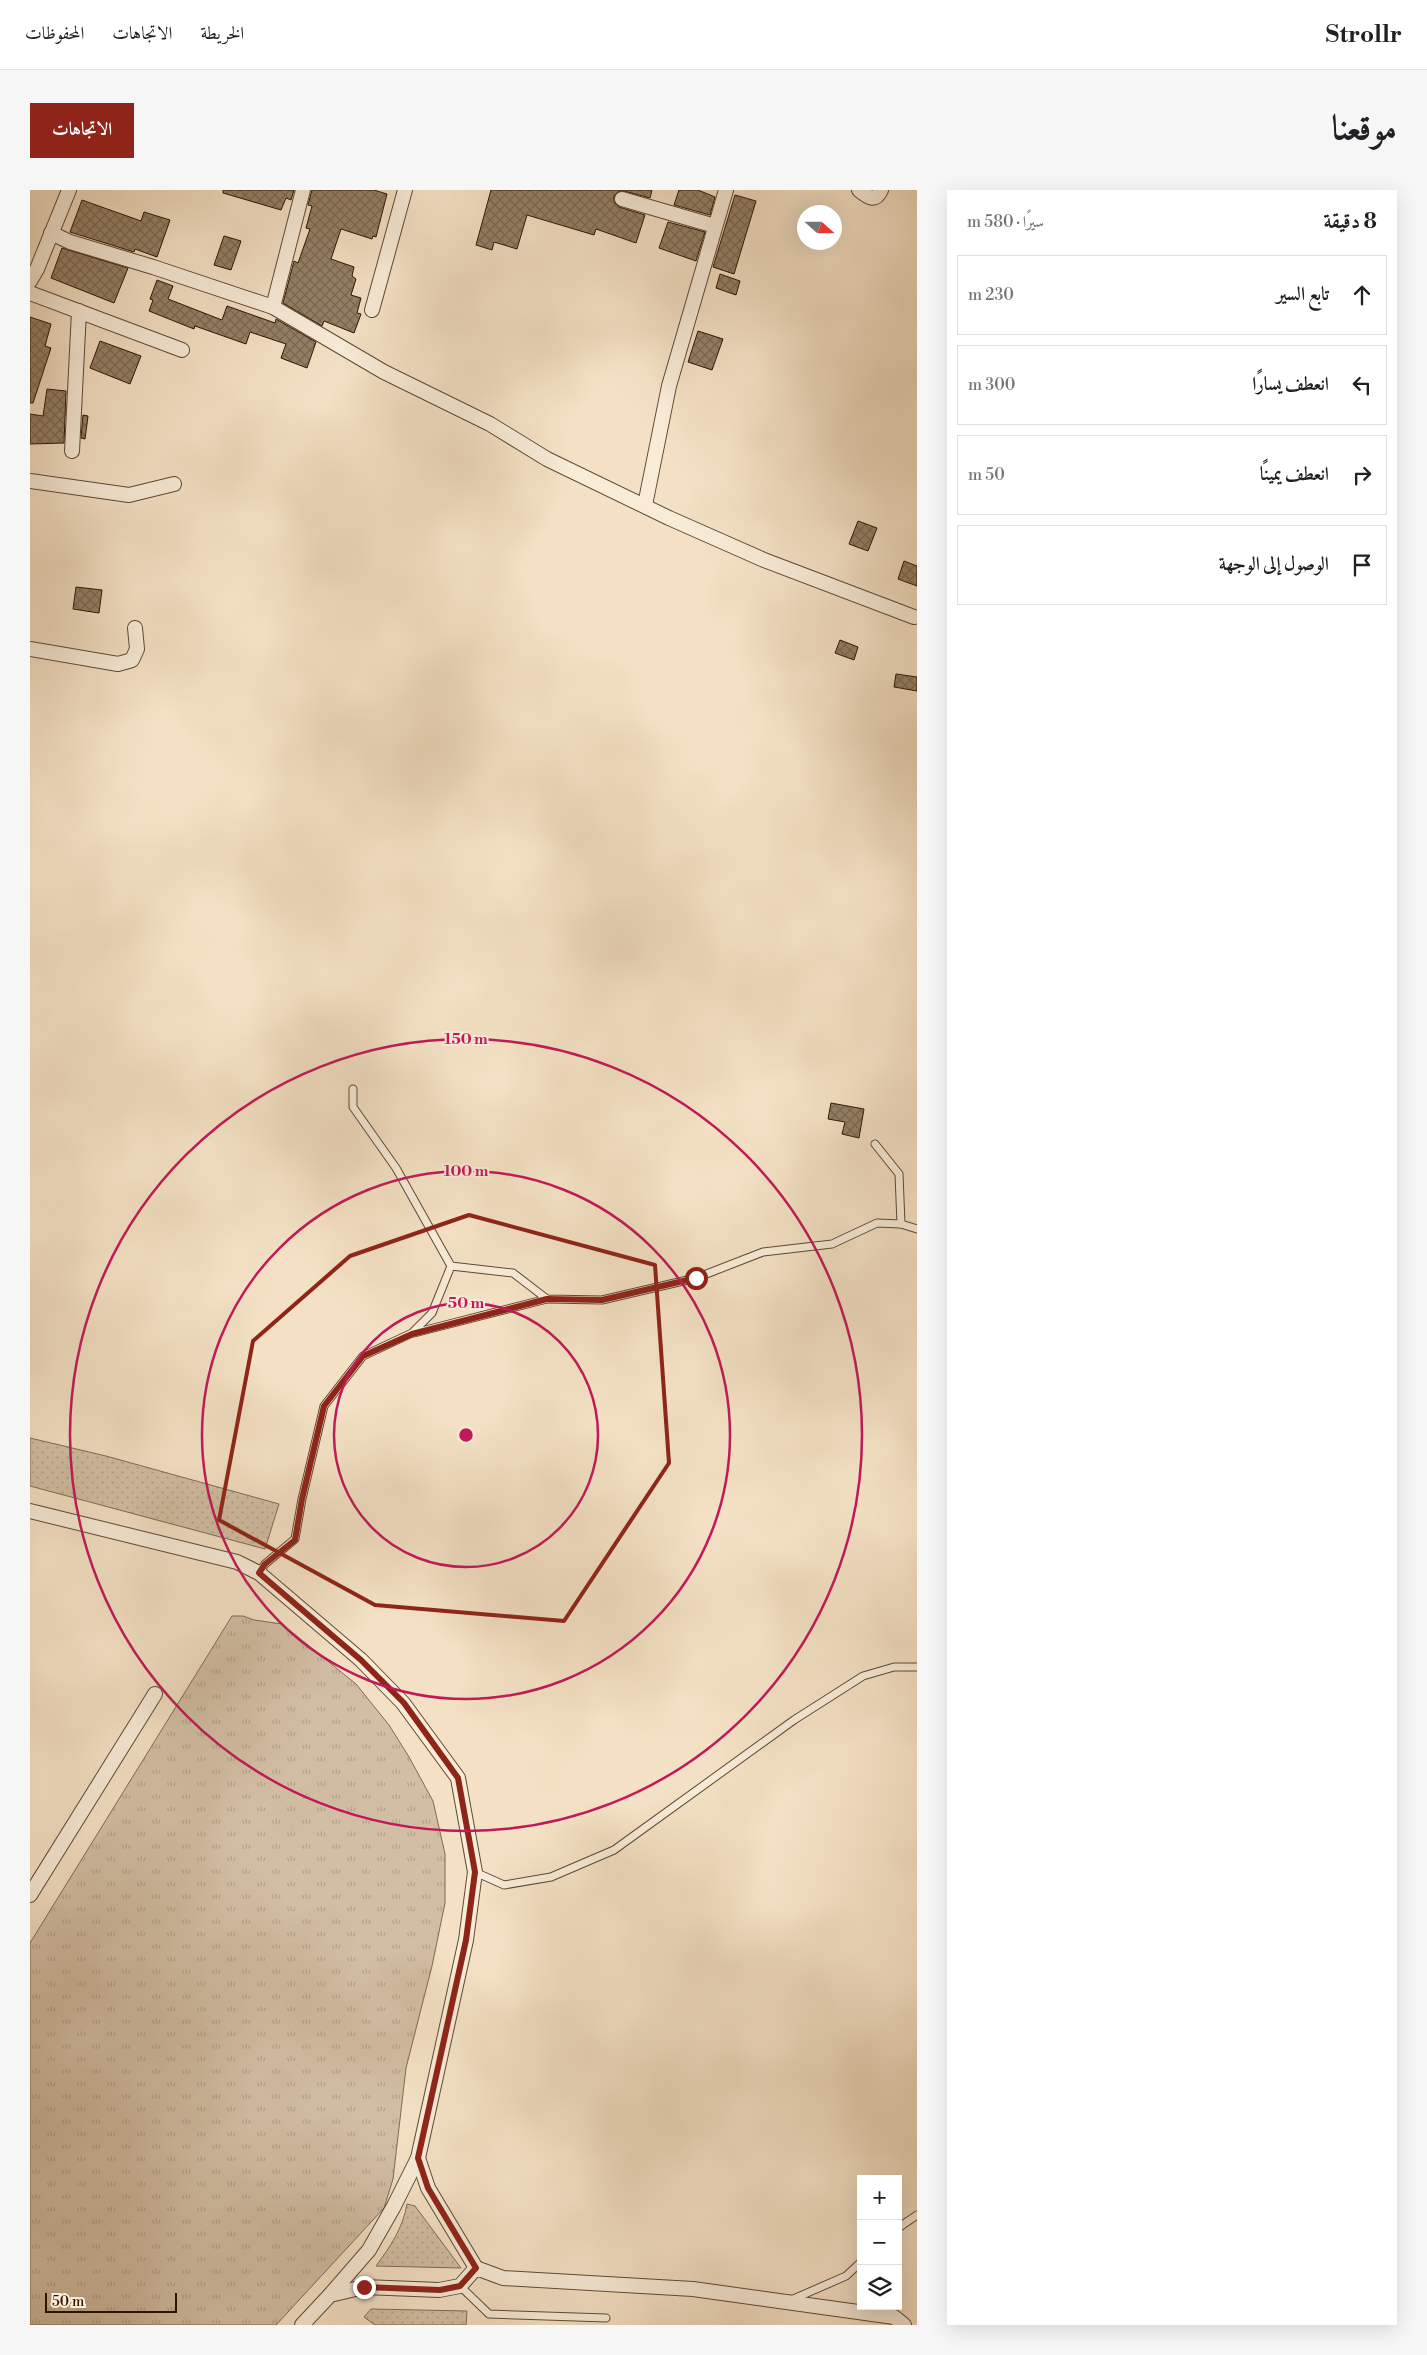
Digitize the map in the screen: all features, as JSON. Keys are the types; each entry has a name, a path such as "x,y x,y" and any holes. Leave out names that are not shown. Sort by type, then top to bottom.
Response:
{"street":[{"path":"30,281 37,269 69,190"},
{"path":"273,307 303,190"},
{"path":"372,310 405,190"},
{"path":"645,505 669,386 726,190"},
{"path":"859,190 873,198 879,195 881,190"},
{"path":"622,199 715,226"},
{"path":"51,233 70,242 153,267 273,307 384,372 490,424 547,459 669,518 764,560 914,618"},
{"path":"30,293 182,350"},
{"path":"72,451 78,311"},
{"path":"30,480 129,495 174,484"},
{"path":"30,649 118,664 132,660 137,649 136,628"},
{"path":"30,1511 237,1562 259,1573 361,1660 404,1703 458,1778 475,1872 466,1940 418,2158 394,2206 368,2250 302,2325"},
{"path":"30,1895 155,1694"},
{"path":"418,2158 428,2188 476,2268 503,2278 693,2289 894,2317 904,2325"},
{"path":"330,2295 364,2287 440,2290 460,2286 476,2268"}],"lane":[{"path":"353,1089 353,1107 396,1168 451,1266"},
{"path":"875,1144 899,1174 901,1224"},
{"path":"259,1573 265,1564 295,1540 302,1499 324,1406 363,1356 412,1334 547,1299 602,1300 696,1278 763,1252 832,1244 877,1223 901,1224 917,1229"},
{"path":"451,1266 513,1273 547,1299"},
{"path":"412,1334 432,1313 451,1266"},
{"path":"475,1872 504,1885 551,1877 614,1850 794,1720 863,1676 894,1667 917,1667"},
{"path":"902,2225 917,2215"},
{"path":"786,2302 846,2276 858,2265"},
{"path":"460,2286 489,2314 606,2318"}],"highlighted area":[{"path":"469,1215 655,1265 669,1463 564,1621 375,1605 219,1520 253,1341 350,1256"}],"green space":[{"path":"30,1438 106,1456 279,1504 265,1549 30,1486"},
{"path":"232,1616 243,1616 254,1620 282,1624 356,1684 389,1725 433,1801 445,1854 445,1903 432,1966 406,2068 393,2179 384,2208 276,2325 30,2325 30,1943"},
{"path":"407,2204 415,2206 461,2268 376,2266 399,2229"},
{"path":"371,2309 467,2311 466,2325 375,2325 364,2317"}],"building":[{"path":"223,190 294,190 291,200 286,198 281,210 223,193"},
{"path":"312,190 374,190 387,194 376,237 373,236 372,239 341,229 331,259 354,267 352,276 356,279 351,295 361,298 357,313 361,314 354,333 324,321 322,326 283,303 294,261 298,263 310,229 306,228 312,206 308,205"},
{"path":"491,190 652,190 650,198 624,191 619,191 614,196 614,202 619,207 645,215 636,243 596,229 594,235 527,215 517,249 494,242 492,250 476,245"},
{"path":"679,190 698,190 715,197 710,215 674,205"},
{"path":"735,195 756,201 734,274 713,267"},
{"path":"82,200 141,221 144,212 170,220 157,257 135,249 134,252 70,232"},
{"path":"668,222 705,232 696,261 659,248"},
{"path":"224,236 241,241 231,270 214,265"},
{"path":"62,248 128,268 114,303 51,278"},
{"path":"720,274 740,281 736,295 716,288"},
{"path":"157,280 173,286 168,299 222,320 227,306 275,323 276,319 316,342 307,368 281,358 286,344 250,332 246,344 195,326 194,329 149,311 153,300 150,299"},
{"path":"30,317 51,324 45,346 51,348 33,403 30,403"},
{"path":"698,331 723,339 712,370 688,362"},
{"path":"100,341 141,356 130,384 90,368"},
{"path":"47,389 66,391 64,443 30,444 30,414 43,416"},
{"path":"83,415 88,416 85,439 81,438"},
{"path":"858,521 877,528 868,551 849,544"},
{"path":"904,561 917,566 917,586 898,579"},
{"path":"76,587 102,590 99,613 73,609"},
{"path":"840,640 858,647 854,660 835,653"},
{"path":"896,674 917,677 917,691 894,687"},
{"path":"831,1103 864,1109 859,1138 842,1134 845,1122 828,1119"}],"route":[{"path":"364,2287 440,2290 460,2286 476,2268 428,2188 418,2158 466,1940 475,1872 458,1778 404,1703 361,1660 259,1573 265,1564 295,1540 302,1499 324,1406 363,1356 412,1334 547,1299 602,1300 696,1278"}]}
